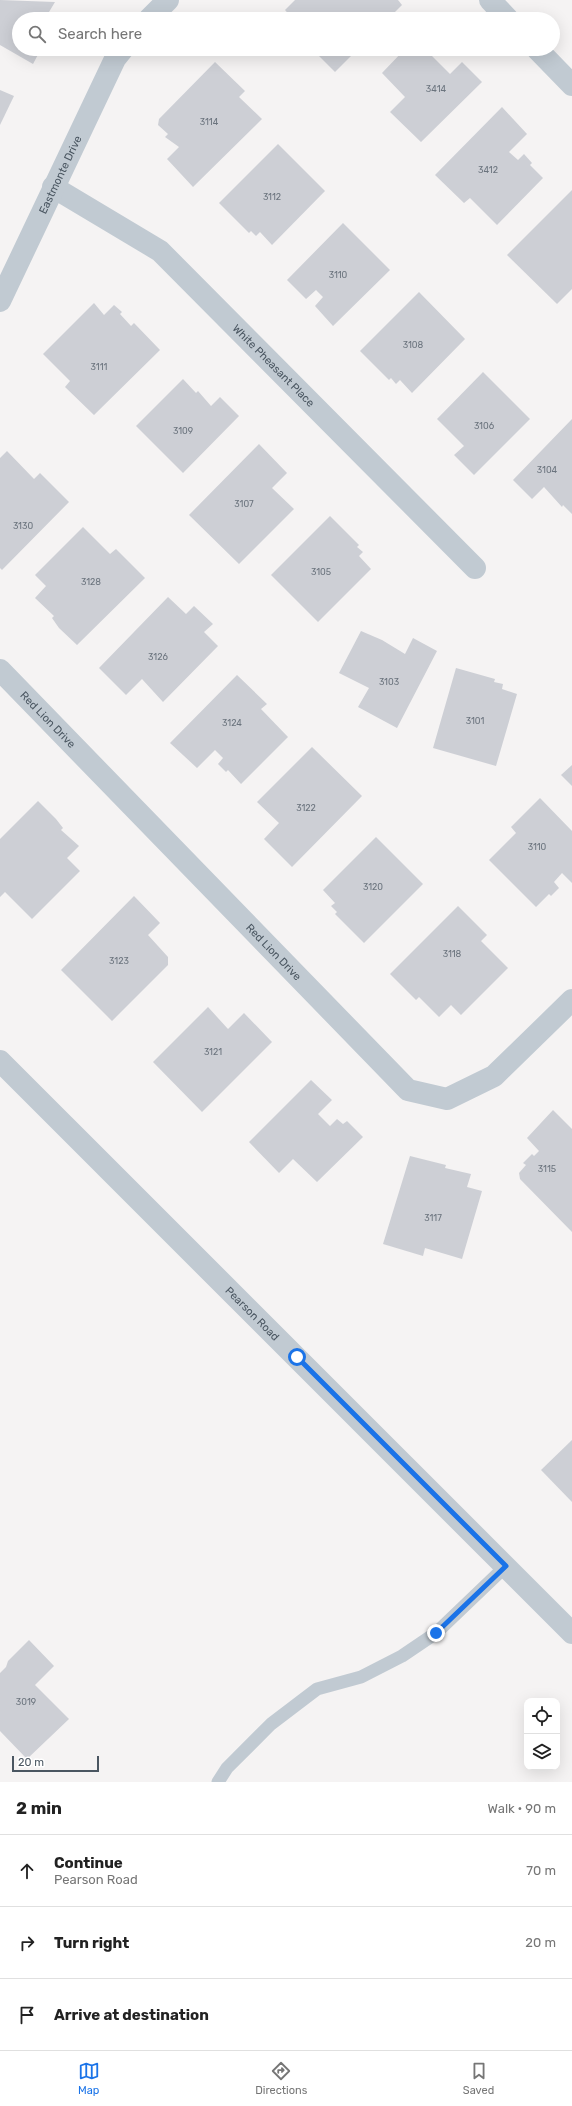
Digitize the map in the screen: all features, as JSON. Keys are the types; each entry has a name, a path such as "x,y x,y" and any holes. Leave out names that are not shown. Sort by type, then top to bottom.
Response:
{"street":[{"path":"156,12 168,0"},
{"path":"490,0 501,12"},
{"name":"Eastmonte Drive","path":"0,301 53,187 117,56"},
{"path":"544,56 572,85"},
{"name":"White Pheasant Place","path":"53,187 160,251 475,568"},
{"name":"Red Lion Drive","path":"0,670 408,1090 447,1099 494,1076 572,1000"},
{"name":"Pearson Road","path":"0,1061 572,1633"}],"lane":[{"path":"218,1782 227,1768 277,1720 317,1690 361,1677 402,1656 436,1633 506,1566"}],"building":[{"path":"0,0 55,2 49,12 12,12 12,52 0,45"},
{"path":"295,0 398,0 402,5 395,12 287,12 285,10"},
{"path":"19,56 37,56 33,64"},
{"path":"319,56 351,56 335,72"},
{"path":"398,56 432,56 450,74 462,62 482,82 421,142 390,112 405,97 382,73"},
{"path":"215,62 245,91 239,97 262,119 193,187 167,159 179,147 165,137 168,134 158,125 159,119"},
{"path":"0,90 14,96 0,125"},
{"path":"502,107 527,134 509,152 518,160 524,154 532,163 530,165 543,178 497,225 470,198 464,203 435,175"},
{"path":"278,144 325,191 272,245 260,232 256,236 251,231 249,233 219,203"},
{"path":"572,190 572,289 557,304 507,255"},
{"path":"343,223 390,270 333,326 315,306 323,297 316,290 306,299 287,280"},
{"path":"419,292 465,339 412,393 400,380 396,384 391,378 389,380 360,351"},
{"path":"94,303 104,315 114,305 122,312 120,314 131,326 134,323 160,350 94,415 65,387 70,381 43,354"},
{"path":"483,372 530,419 474,475 454,455 464,446 437,419"},
{"path":"183,379 196,393 198,391 211,406 220,397 239,416 183,473 136,426"},
{"path":"572,419 572,514 563,505 562,507 544,487 532,499 513,480"},
{"path":"259,444 287,473 272,488 294,509 239,564 189,515"},
{"path":"7,451 34,479 40,473 69,502 2,570 0,568 0,458"},
{"path":"330,516 359,545 357,547 363,552 359,556 371,569 318,622 271,575"},
{"path":"83,527 110,554 116,549 145,578 77,645 59,628 52,618 54,616 35,598 46,586 35,575"},
{"path":"168,597 186,614 194,606 213,624 204,632 218,646 163,702 142,679 126,695 99,668"},
{"path":"361,631 382,640 405,654 413,638 437,651 397,728 358,707 369,688 339,673"},
{"path":"456,668 495,679 494,682 503,684 502,689 517,694 496,766 433,748"},
{"path":"237,675 267,704 261,709 288,737 241,784 228,770 226,772 218,764 223,758 215,750 197,768 170,743"},
{"path":"312,747 362,796 292,867 264,839 279,823 257,802"},
{"path":"572,765 572,786 561,775"},
{"path":"540,798 572,831 572,883 562,873 554,882 559,888 551,896 549,894 536,907 489,860 516,833 511,827"},
{"path":"38,801 56,819 63,828 61,830 79,846 67,858 80,871 32,919 5,892 0,897 0,839"},
{"path":"376,837 423,884 364,943 335,914 337,912 331,906 335,903 323,890"},
{"path":"134,896 160,923 148,935 168,957 168,965 112,1021 61,970"},
{"path":"458,906 487,935 481,941 508,968 461,1015 451,1005 439,1017 419,997 416,1000 390,974"},
{"path":"208,1007 228,1029 244,1013 272,1042 202,1112 153,1062"},
{"path":"311,1080 332,1100 318,1114 330,1126 337,1119 343,1124 347,1121 363,1137 317,1182 293,1159 279,1173 249,1142"},
{"path":"553,1110 572,1129 572,1232 520,1179 519,1173 526,1165 523,1163 532,1154 534,1156 539,1151 527,1138"},
{"path":"410,1156 446,1165 445,1168 471,1174 467,1187 482,1191 462,1259 425,1248 423,1256 383,1244"},
{"path":"572,1440 572,1502 541,1470"},
{"path":"29,1640 54,1666 35,1685 69,1719 27,1759 0,1731 0,1673 6,1667 8,1661"}],"route":[{"path":"297,1357 506,1566 436,1633"}]}
